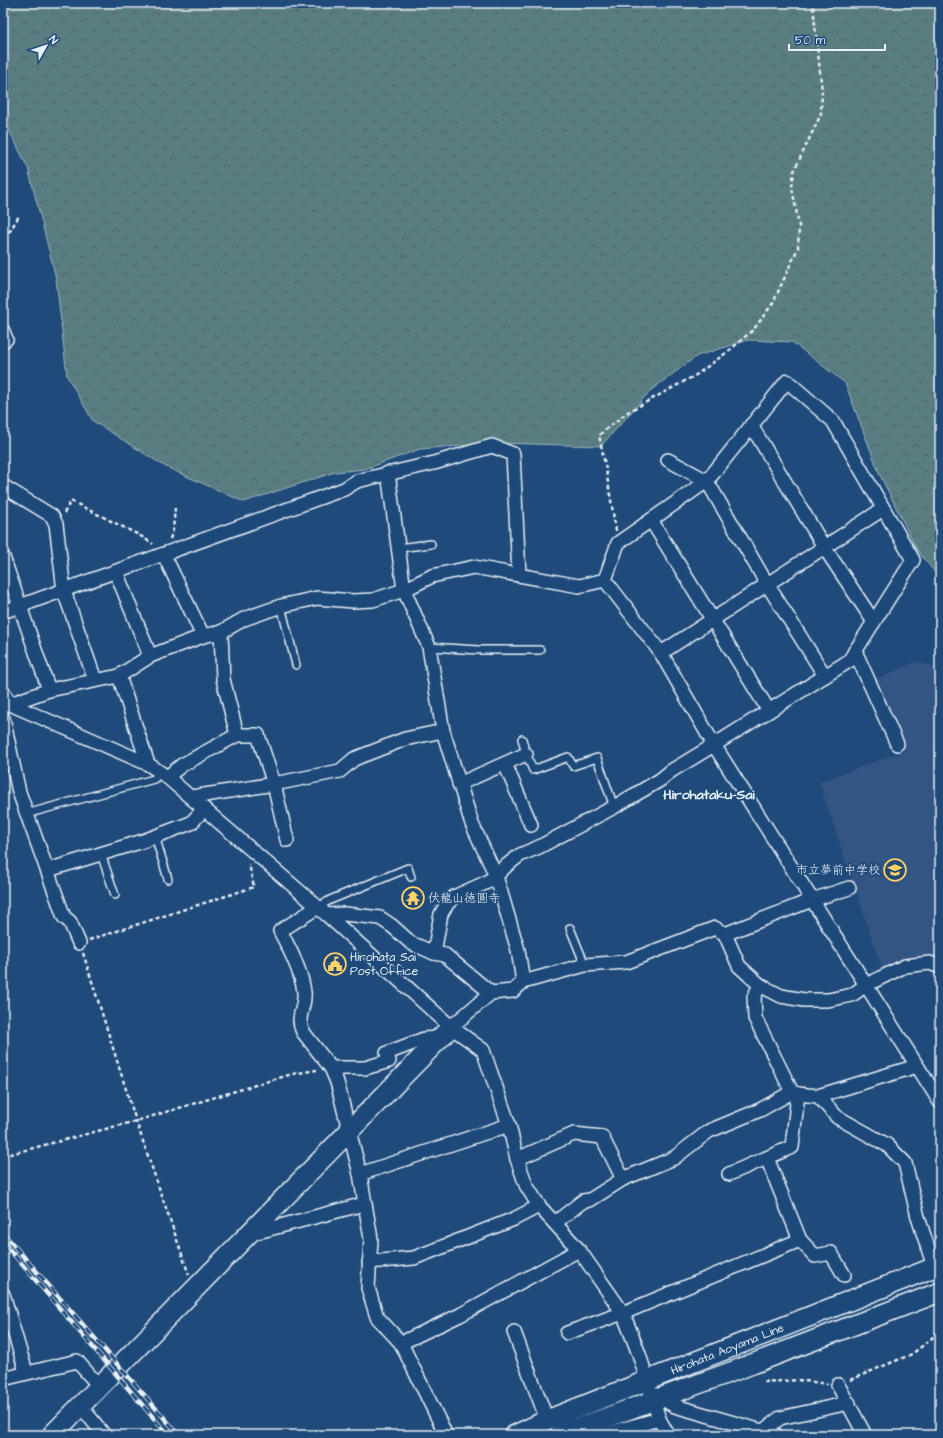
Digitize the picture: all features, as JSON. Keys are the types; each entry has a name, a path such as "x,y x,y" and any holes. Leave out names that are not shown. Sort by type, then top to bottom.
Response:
{"main road":[{"path":"52,1435 444,1033"},
{"name":"Hirohata Aoyama Line","path":"515,1435 547,1420 649,1387 937,1266"},
{"name":"Hirohata Aoyama Line","path":"559,1435 747,1366 940,1292"}],"street":[{"path":"3,331 6,339 3,341"},
{"path":"434,953 441,914 447,904 454,897 485,883 496,876 520,855 540,847 660,780 671,771 849,661 913,560 833,421 787,381 707,481 618,543 605,580"},
{"path":"752,425 824,547 874,622"},
{"path":"3,612 116,572 163,552 344,489 357,481 434,463 492,446 513,454 519,575"},
{"path":"668,460 707,481 767,584 825,676"},
{"path":"388,473 404,590 429,647 443,731 472,824 496,876 518,950 523,982"},
{"path":"3,486 52,516 56,524 64,591 95,680"},
{"path":"661,653 883,509"},
{"path":"652,520 770,711"},
{"path":"163,552 203,636"},
{"path":"3,557 49,690"},
{"path":"6,705 49,690 119,676 150,656 203,636 221,632 244,618 281,606 317,598 353,601 373,600 404,590 432,576 474,567 579,586 605,580"},
{"path":"116,572 150,656"},
{"path":"605,580 661,653 714,745 940,1102"},
{"path":"221,632 223,679 237,735"},
{"path":"855,651 897,744"},
{"path":"119,676 148,764"},
{"path":"3,692 6,705"},
{"path":"6,705 148,764 164,774 323,911 444,1033 482,1050 509,1125 517,1158 526,1185 539,1206 556,1222 579,1250 623,1313 659,1419 668,1435"},
{"path":"3,718 19,792 26,814 48,870 64,917 70,922 79,943"},
{"path":"192,797 274,784 340,771 354,759 406,739 443,731"},
{"path":"164,774 237,735 258,735 274,784 287,840"},
{"path":"459,784 526,754"},
{"path":"505,764 531,825"},
{"path":"48,870 143,841 191,823 204,809"},
{"path":"724,934 812,900 849,888"},
{"path":"446,1435 401,1343 377,1317 368,1288 371,1239 360,1174 337,1082 331,1068 303,1032 300,1025 300,1013 305,1002 304,991 294,960 280,931 323,911 380,918 392,926 411,943 445,956 491,993"},
{"path":"331,1068 365,1068 389,1061 387,1053 444,1033 491,993 513,991 523,982 585,965 626,962 715,928 724,934 739,966 760,985 781,996 804,1000 828,1000 852,995 866,985 905,966 930,963 940,967"},
{"path":"729,1174 792,1147 795,1093 755,1018 754,997 760,985"},
{"path":"556,1222 583,1201 590,1200 623,1180 674,1158 709,1131 760,1110 795,1093 818,1096 917,1066"},
{"path":"818,1096 837,1117 887,1145 905,1163 918,1217 937,1266"},
{"path":"360,1174 509,1125"},
{"path":"517,1158 574,1134 602,1137 623,1180"},
{"path":"768,1158 800,1240 815,1256 831,1253 844,1275"},
{"path":"249,1234 364,1204"},
{"path":"369,1262 414,1258 514,1219 539,1206"},
{"path":"567,1333 623,1313 800,1240"},
{"path":"401,1343 460,1315 579,1250"},
{"path":"3,1294 26,1372"},
{"path":"514,1332 547,1420"},
{"path":"3,1379 26,1372 77,1361 99,1386"},
{"path":"838,1385 865,1435"},
{"path":"649,1387 675,1406 761,1433 776,1435"},
{"path":"761,1433 780,1418 849,1403"},
{"path":"80,1405 104,1435"},
{"path":"602,1435 659,1419"}],"lane":[{"path":"398,548 431,544"},
{"path":"281,606 296,665"},
{"path":"429,647 479,650 540,650"},
{"path":"522,739 526,754 534,770 568,757 573,766 597,758 614,807"},
{"path":"26,814 154,779 164,774"},
{"path":"156,836 168,879"},
{"path":"101,854 114,895"},
{"path":"323,911 330,900 408,868 411,877"},
{"path":"570,928 585,965"}],"path":[{"path":"618,543 599,435 628,412 696,375 730,350 754,329 773,303 798,248 799,226 792,187 794,171 821,114 822,91 813,6 814,3"},
{"path":"3,236 10,230 19,216"},
{"path":"56,524 71,501 139,535 150,543 160,547 163,552 173,530 175,508"},
{"path":"193,1289 136,1120 79,943 254,887 248,861"},
{"path":"3,1156 136,1120 292,1074 331,1068"},
{"path":"763,1382 798,1380 838,1385 912,1354 930,1340 940,1329"}],"shaded area":[{"name":"市立夢前中学校","path":"917,661 940,669 940,961 903,960 882,969 819,782 904,751 877,679"}],"green space":[{"path":"3,3 940,3 940,579 917,550 880,475 845,383 792,342 748,340 697,356 651,390 601,446 495,443 420,449 365,469 335,472 244,502 166,467 93,421 67,376 56,278 28,168 3,118"}],"railway":[{"path":"3,1233 179,1435"},
{"path":"3,1242 168,1435"}],"place":[{"name":"市立夢前中学校","path":"895,870"},
{"name":"伏龍山徳圓寺","path":"413,898"},
{"name":"Hirohata Sai Post Office","path":"335,964"}],"district":[{"name":"Hirohataku-Sai","path":"709,795"}]}
